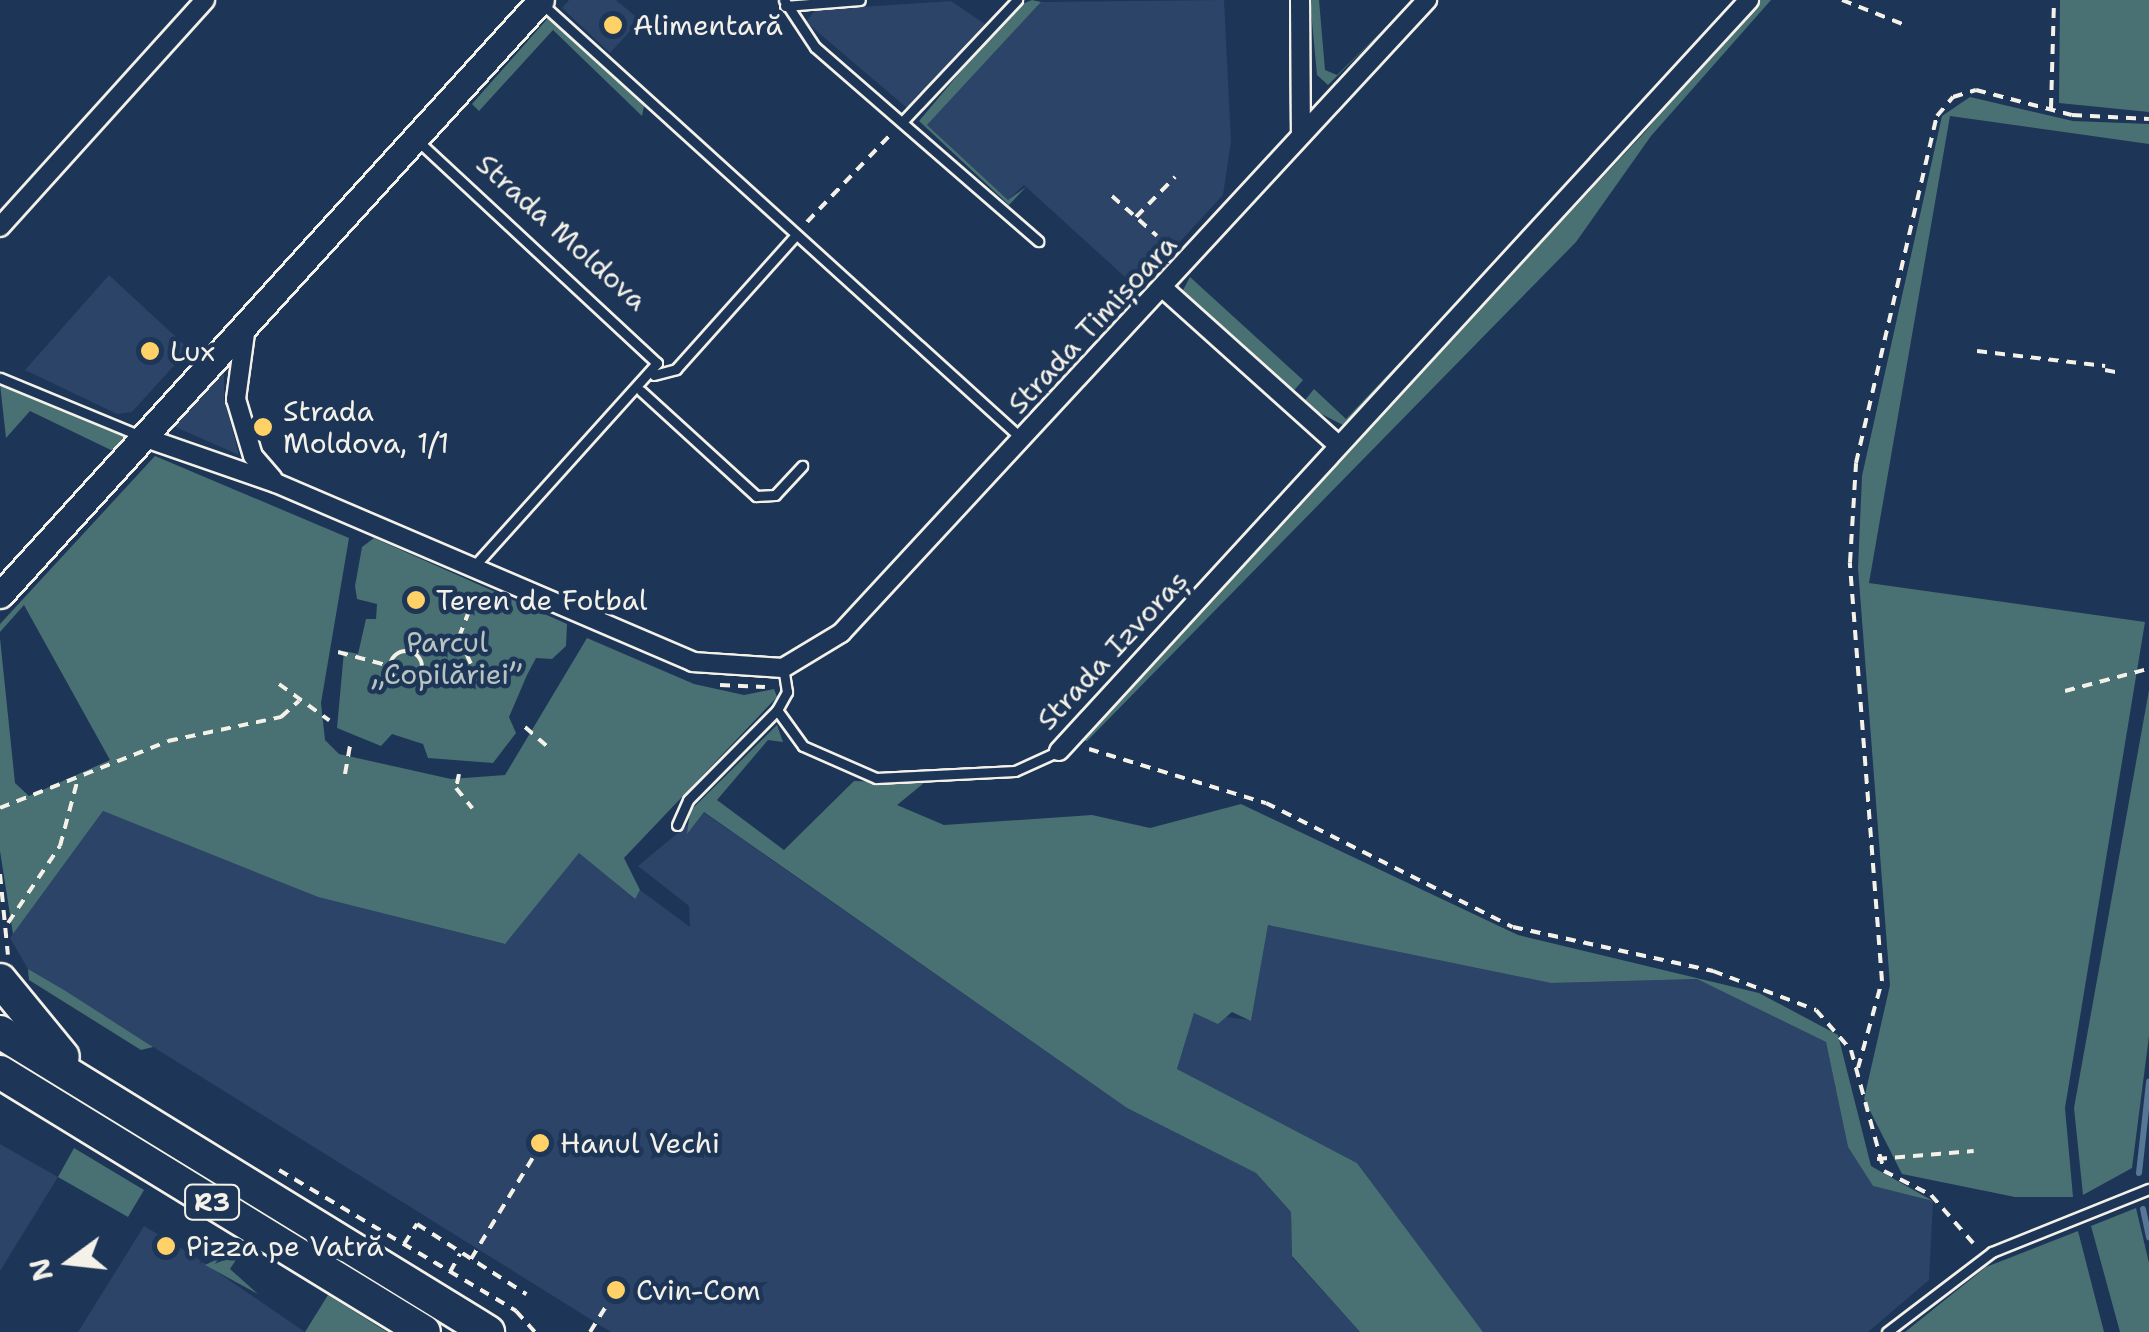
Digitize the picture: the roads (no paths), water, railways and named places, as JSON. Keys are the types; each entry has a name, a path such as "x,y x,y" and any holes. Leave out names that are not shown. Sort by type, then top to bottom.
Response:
{"highway":[{"path":"7,974 86,1083"},
{"name":"R3","path":"0,1032 488,1332"},
{"name":"R3","path":"0,1072 424,1332"}],"street":[{"path":"0,227 205,0"},
{"path":"1300,0 1301,136"},
{"name":"Strada Timișoara","path":"784,675 841,633 1024,440 1427,0"},
{"name":"Strada Izvoraș","path":"1059,750 1749,0"},
{"path":"0,595 539,1"},
{"path":"1163,288 1338,445"},
{"path":"247,320 236,399 253,456 276,484"},
{"path":"143,437 276,484 468,574 693,662 784,675"}],"lane":[{"path":"784,3 860,0"},
{"path":"902,122 1017,0"},
{"path":"539,1 794,237 1024,440"},
{"path":"784,3 816,48 1038,242"},
{"name":"Strada Moldova","path":"414,138 650,353 654,375"},
{"path":"468,574 654,375 676,368 794,237"},
{"path":"0,378 143,437"},
{"path":"641,391 756,496 775,495 802,466"},
{"path":"677,825 688,800 777,710 784,675"},
{"name":"Strada Izvoraș","path":"777,710 803,746 876,778 1015,771 1059,750"},
{"path":"1887,1332 1992,1252 2149,1188"}],"waterway":[{"path":"2139,1173 2149,1082"},
{"path":"2143,1209 2149,1237"}],"place":[{"name":"Alimentară","path":"613,25"},
{"name":"Lux","path":"150,351"},
{"name":"Strada Moldova, 1/1","path":"263,427"},
{"name":"Teren de Fotbal","path":"416,600"},
{"name":"Hanul Vechi","path":"540,1143"},
{"name":"Pizza pe Vatră","path":"166,1246"},
{"name":"Cvin-Com","path":"616,1290"}],"park label":[{"name":"Parcul „Copilăriei”","path":"447,658"}]}
